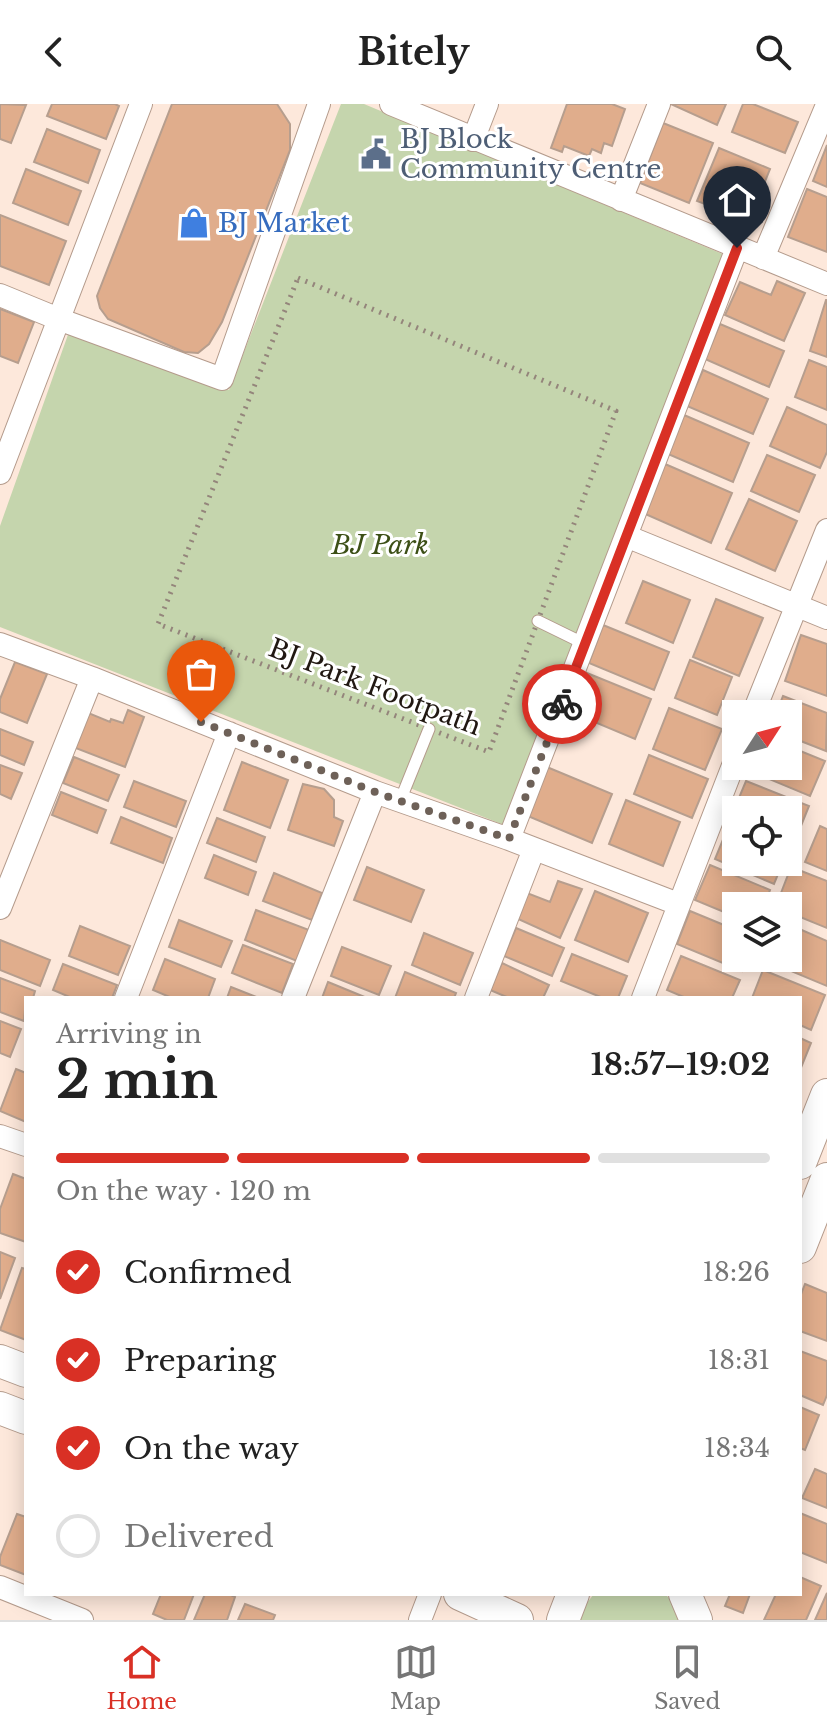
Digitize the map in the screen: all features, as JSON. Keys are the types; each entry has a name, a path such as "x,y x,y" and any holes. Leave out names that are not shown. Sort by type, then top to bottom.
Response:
{"main road":[{"path":"802,1158 827,1095"},
{"path":"802,1242 827,1179"},
{"path":"0,1361 24,1370"},
{"path":"0,1408 24,1417"},
{"path":"464,1596 517,1620"},
{"path":"563,1620 572,1596"},
{"path":"686,1596 696,1620"}],"street":[{"path":"0,473 141,104"},
{"path":"0,295 222,379 319,104"},
{"path":"391,104 827,284"},
{"path":"473,140 487,104"},
{"path":"621,200 659,104"},
{"path":"763,258 827,105"},
{"path":"509,839 737,248"},
{"path":"759,700 827,530"},
{"path":"626,536 827,618"},
{"path":"0,644 375,792 678,904"},
{"path":"0,908 92,678"},
{"path":"127,996 229,733"},
{"path":"644,996 727,780"},
{"path":"294,996 375,792"},
{"path":"477,996 534,849"},
{"path":"0,1136 24,1144"},
{"path":"0,1587 52,1615 82,1620"},
{"path":"420,1620 429,1596"}],"lane":[{"path":"538,621 585,644"},
{"path":"400,801 429,729"}],"path":[{"name":"BJ Park Footpath","path":"298,278 616,411 489,752 429,729 158,624 298,278"}],"green space":[{"name":"BJ Park","path":"341,104 364,104 725,255 504,825 0,627 0,526 70,329 229,390"},
{"path":"592,1596 667,1596 680,1620 580,1620 582,1609"}],"building":[{"path":"0,104 26,105 11,143 0,139"},
{"path":"52,104 119,106 106,139 47,116"},
{"name":"BJ Market","path":"172,104 277,104 290,124 290,150 222,322 209,344 198,353 184,352 108,319 100,308 97,296"},
{"path":"567,104 612,104 625,109 612,146 604,143 601,153 592,149 589,156 564,146 562,152 551,148"},
{"path":"671,104 726,104 717,125"},
{"path":"743,104 753,104 798,122 785,153 732,132"},
{"path":"663,123 713,143 689,203 640,183"},
{"path":"47,129 100,150 88,183 34,162"},
{"path":"827,145 827,187 813,181"},
{"path":"719,148 770,169 749,221 697,201"},
{"path":"26,169 81,191 68,225 13,203"},
{"path":"807,189 827,197 827,252 788,237"},
{"path":"0,215 66,241 49,285 0,266"},
{"path":"777,281 805,293 784,341 725,315 740,282 771,295"},
{"path":"827,300 827,357 810,351"},
{"path":"0,309 34,322 18,363 0,356"},
{"path":"720,324 784,351 769,387 705,359"},
{"path":"809,360 827,367 827,410 795,397"},
{"path":"703,370 768,399 753,434 687,406"},
{"path":"787,407 827,425 827,452 820,468 770,446"},
{"path":"684,415 749,443 733,482 668,454"},
{"path":"767,455 815,475 799,512 751,491"},
{"path":"665,464 732,493 711,543 643,513"},
{"path":"749,499 797,521 775,571 726,549"},
{"path":"643,581 690,600 673,643 626,623"},
{"path":"716,599 763,618 739,676 693,657"},
{"path":"603,625 669,652 654,690 589,663"},
{"path":"801,635 827,644 827,696 785,681"},
{"path":"690,660 732,677 717,715 675,698"},
{"path":"15,662 47,674 27,723 0,712 0,699"},
{"path":"582,671 651,699 635,739 566,710"},
{"path":"802,703 827,713 826,751 802,742"},
{"path":"669,708 722,729 705,770 653,749"},
{"path":"128,710 144,717 125,767 73,747 86,712 110,722 111,719 123,723"},
{"path":"0,729 33,742 24,765 0,755"},
{"path":"802,752 825,761 810,796 772,780 802,780"},
{"path":"649,755 708,779 692,818 634,794"},
{"path":"74,757 119,775 108,801 63,783"},
{"path":"242,762 288,780 270,828 224,810"},
{"path":"0,765 22,773 11,799 0,794"},
{"path":"542,765 612,794 592,843 523,814"},
{"path":"134,781 186,801 176,827 124,807"},
{"path":"746,781 784,796 740,796"},
{"path":"303,784 324,789 334,800 334,817 343,821 334,846 288,830"},
{"path":"61,792 106,810 97,833 52,815"},
{"path":"626,800 680,822 663,866 609,844"},
{"path":"802,803 809,806 802,823"},
{"path":"121,817 172,838 163,863 111,843"},
{"path":"217,818 265,837 256,862 207,843"},
{"path":"820,826 827,829 827,871 805,862"},
{"path":"722,842 722,862 715,859"},
{"path":"214,855 256,872 248,895 205,878"},
{"path":"710,865 722,870 722,876 736,876 770,890 722,892 722,911 695,900"},
{"path":"367,867 424,890 411,922 354,900"},
{"path":"802,871 827,881 827,928 802,918 802,892 781,892 788,876 802,876"},
{"path":"274,873 322,893 312,920 263,901"},
{"path":"755,876 777,876 774,884"},
{"path":"558,881 582,889 560,938 516,918 527,893 550,902"},
{"path":"595,891 648,913 628,962 575,940"},
{"path":"256,910 309,930 297,961 245,940"},
{"path":"690,911 722,924 722,963 677,944"},
{"path":"179,920 232,941 221,967 169,947"},
{"path":"80,926 130,946 118,975 69,956"},
{"path":"516,928 564,948 552,976 504,956"},
{"path":"802,930 827,941 827,986 794,972 802,972"},
{"path":"424,933 473,953 460,985 412,965"},
{"path":"0,940 50,960 40,986 0,970"},
{"path":"243,945 293,964 282,993 232,973"},
{"path":"342,947 391,966 379,995 331,976"},
{"path":"572,954 627,976 619,996 598,996 561,981"},
{"path":"681,956 740,980 733,996 681,996 667,990"},
{"path":"165,959 215,979 209,996 167,996 153,990"},
{"path":"502,963 549,985 544,996 504,996 490,990"},
{"path":"63,964 117,985 113,996 67,996 53,990"},
{"path":"405,972 456,993 455,996 396,996"},
{"path":"762,972 825,995 811,1030 802,1026 802,996 753,996"},
{"path":"0,978 35,991 34,996 24,996 24,1021 0,1012"},
{"path":"328,982 362,996 323,996"},
{"path":"231,987 254,996 228,996"},
{"path":"0,1021 21,1029 10,1057 0,1053"},
{"path":"802,1039 811,1043 802,1065"},
{"path":"16,1069 24,1072 24,1121 0,1111"},
{"path":"13,1174 24,1178 24,1241 0,1233 0,1209"},
{"path":"0,1252 15,1258 0,1299"},
{"path":"22,1268 24,1268 24,1339 0,1330"},
{"path":"805,1284 827,1293 827,1341 802,1332 802,1292"},
{"path":"802,1352 827,1361 827,1395 823,1405 802,1396"},
{"path":"802,1408 819,1415 805,1450 802,1449"},
{"path":"815,1469 827,1474 827,1508 802,1498"},
{"path":"17,1514 24,1516 24,1574 0,1565 0,1557"},
{"path":"802,1514 827,1524 827,1563 802,1553"},
{"path":"802,1578 821,1586 806,1620 764,1620 775,1596 802,1596"},
{"path":"827,1593 827,1620 815,1620"},
{"path":"160,1596 193,1596 184,1620 167,1620 153,1614"},
{"path":"204,1596 235,1597 227,1620 194,1620"},
{"path":"729,1596 749,1596 743,1613 725,1606"},
{"path":"245,1604 275,1615 273,1620 238,1620"}],"way so far":[{"path":"201,722 375,792 509,839 562,704"}],"place":[{"name":"BJ Block Community Centre","path":"376,154"},
{"name":"BJ Market","path":"194,223"}],"route":[{"path":"562,704 737,248"}]}
